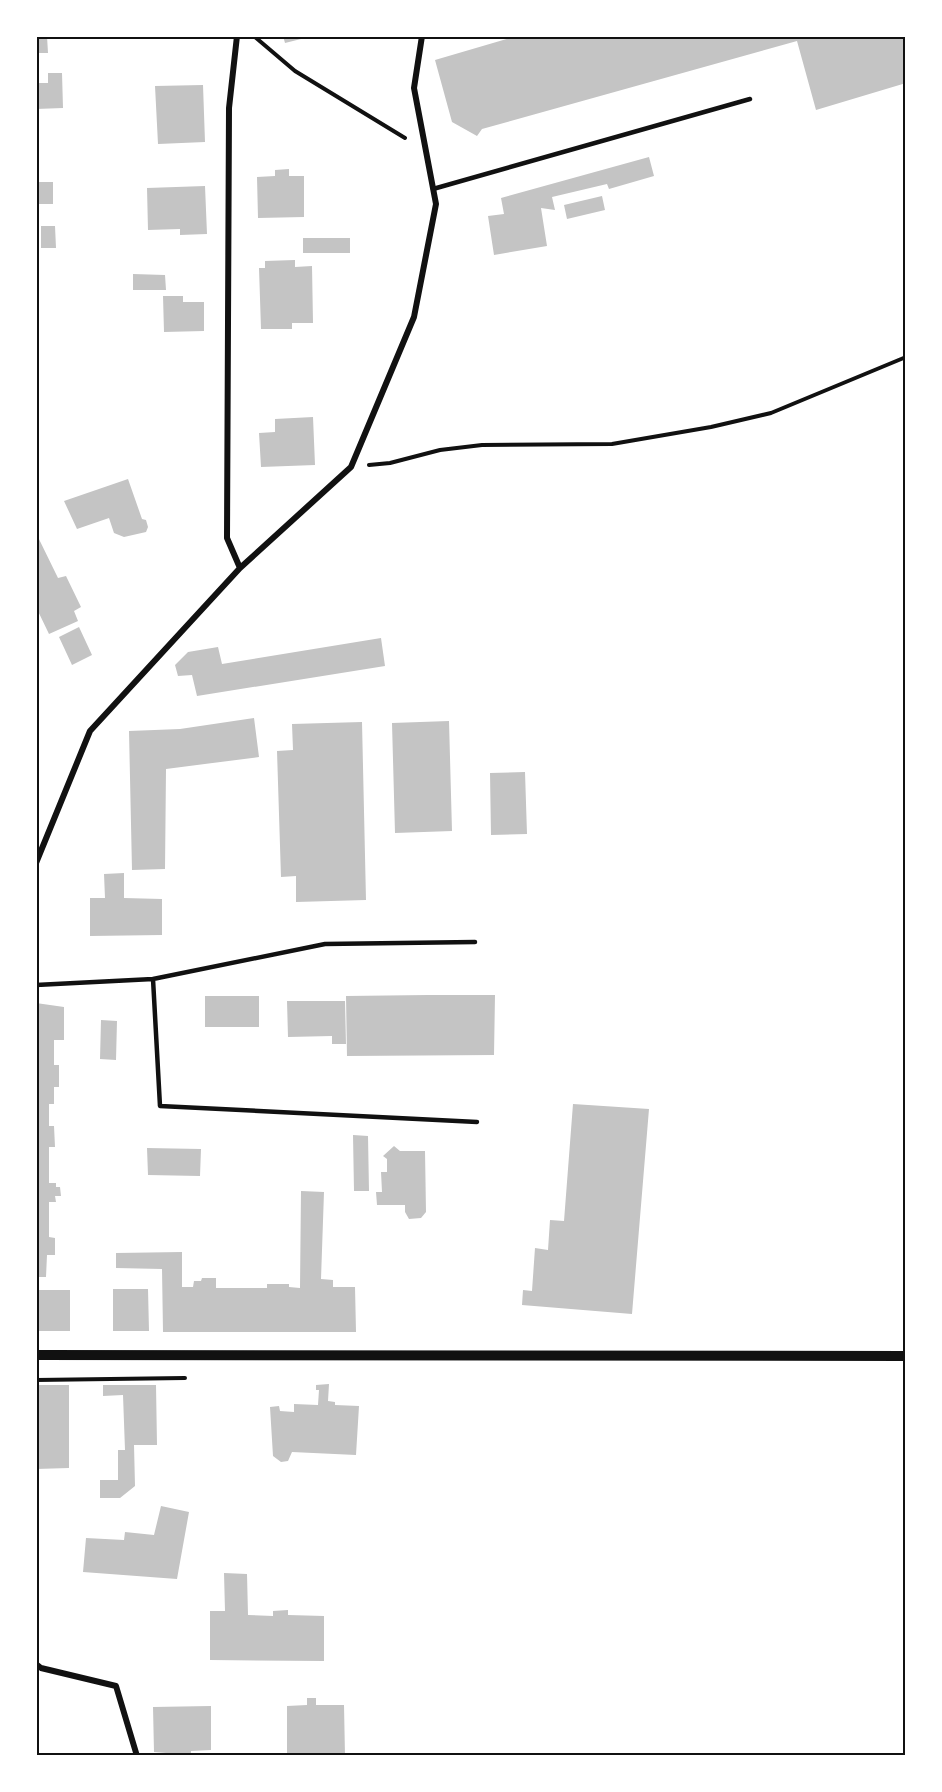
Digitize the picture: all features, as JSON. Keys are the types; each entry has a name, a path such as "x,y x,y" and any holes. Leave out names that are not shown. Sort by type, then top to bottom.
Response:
{"street":[{"path":"237,36 229,108 227,538 240,568"},
{"path":"36,863 90,731 240,568 351,467 414,317 436,204 414,88 423,36"},
{"path":"36,1355 906,1356"},
{"path":"36,1664 41,1668 116,1686 137,1756"}],"lane":[{"path":"433,189 750,99"},
{"path":"36,986 153,979 325,944 475,942"},
{"path":"153,979 160,1106 477,1122"}],"path":[{"path":"254,36 296,71 426,152"},
{"path":"351,467 390,463 440,450 482,445 612,444 711,428 771,413 906,357"}],"building":[{"path":"36,36 47,36 48,53 36,53"},
{"path":"283,36 309,36 309,37 285,43"},
{"path":"517,36 906,36 906,83 816,110 797,41 482,129 477,136 452,122 435,60"},
{"path":"48,73 62,73 63,108 36,109 36,83 48,83"},
{"path":"203,85 205,142 158,144 155,86"},
{"path":"649,157 654,176 609,189 607,184 552,197 555,210 541,208 547,246 494,255 488,216 504,214 501,198"},
{"path":"289,169 289,176 304,176 304,217 258,218 257,177 275,176 275,170"},
{"path":"38,182 53,182 53,204 39,204"},
{"path":"205,186 207,234 180,235 180,229 148,230 147,188"},
{"path":"602,196 605,210 567,219 564,205"},
{"path":"41,226 55,226 56,248 41,248"},
{"path":"303,238 350,238 350,253 303,253"},
{"path":"295,260 295,267 312,266 313,323 292,323 292,329 261,329 259,268 265,268 265,261"},
{"path":"133,274 165,275 166,290 133,290"},
{"path":"163,296 183,296 183,302 204,302 204,331 164,332"},
{"path":"313,417 315,465 261,467 259,433 275,432 275,419"},
{"path":"128,479 142,519 146,520 148,527 146,532 124,537 114,533 109,518 77,529 64,501"},
{"path":"36,533 58,578 66,576 81,607 74,611 78,621 49,634 36,607"},
{"path":"79,627 92,655 72,665 59,637"},
{"path":"381,638 385,666 197,696 192,675 178,676 175,665 188,652 218,647 222,664"},
{"path":"254,718 259,757 166,769 165,869 132,870 129,731 180,729"},
{"path":"449,721 452,831 395,833 392,723"},
{"path":"362,722 366,900 296,902 296,876 281,877 277,751 293,750 292,724"},
{"path":"525,772 527,834 491,835 490,773"},
{"path":"124,873 124,898 162,899 162,935 90,936 90,898 105,898 104,874"},
{"path":"495,995 494,1055 347,1056 346,996"},
{"path":"205,996 259,996 259,1027 205,1027"},
{"path":"287,1001 345,1001 346,1044 332,1044 332,1036 288,1037"},
{"path":"36,1003 64,1007 64,1040 54,1040 54,1065 59,1065 59,1087 54,1087 54,1104 49,1104 49,1126 54,1126 55,1147 49,1147 49,1183 56,1183 56,1187 60,1187 61,1196 55,1196 56,1202 49,1202 49,1237 55,1238 55,1255 47,1255 46,1277 36,1277"},
{"path":"101,1020 117,1021 116,1060 100,1059"},
{"path":"573,1104 649,1109 632,1314 522,1305 523,1290 532,1291 535,1248 548,1250 550,1220 564,1221"},
{"path":"353,1135 368,1136 369,1191 354,1191"},
{"path":"394,1146 400,1151 425,1151 426,1212 421,1218 409,1219 405,1212 405,1205 377,1205 376,1192 382,1192 381,1172 387,1172 387,1159 383,1156"},
{"path":"147,1148 201,1149 200,1176 148,1175"},
{"path":"301,1191 324,1192 321,1279 333,1280 333,1287 355,1287 356,1332 163,1332 162,1269 116,1268 116,1253 182,1252 182,1287 193,1287 194,1281 201,1281 202,1278 216,1278 216,1288 267,1288 267,1284 289,1284 289,1287 300,1288"},
{"path":"113,1289 148,1289 149,1331 113,1331"},
{"path":"36,1290 70,1290 70,1331 36,1331"},
{"path":"329,1384 328,1401 335,1402 335,1405 359,1406 356,1455 292,1452 288,1461 281,1462 273,1456 270,1407 279,1406 280,1411 294,1412 294,1404 318,1405 319,1390 316,1390 316,1385"},
{"path":"36,1385 69,1385 69,1468 36,1469"},
{"path":"103,1385 156,1385 157,1445 134,1445 135,1486 120,1498 100,1498 100,1480 118,1480 118,1450 125,1450 123,1395 103,1396"},
{"path":"161,1506 189,1512 177,1579 83,1572 86,1538 124,1540 125,1532 154,1535"},
{"path":"224,1573 247,1574 248,1615 273,1616 273,1611 288,1610 288,1615 324,1616 324,1661 210,1660 210,1611 225,1611"},
{"path":"307,1698 316,1698 316,1705 344,1705 345,1756 287,1755 287,1706 307,1705"},
{"path":"211,1706 211,1750 191,1751 191,1755 154,1752 153,1707"}]}
